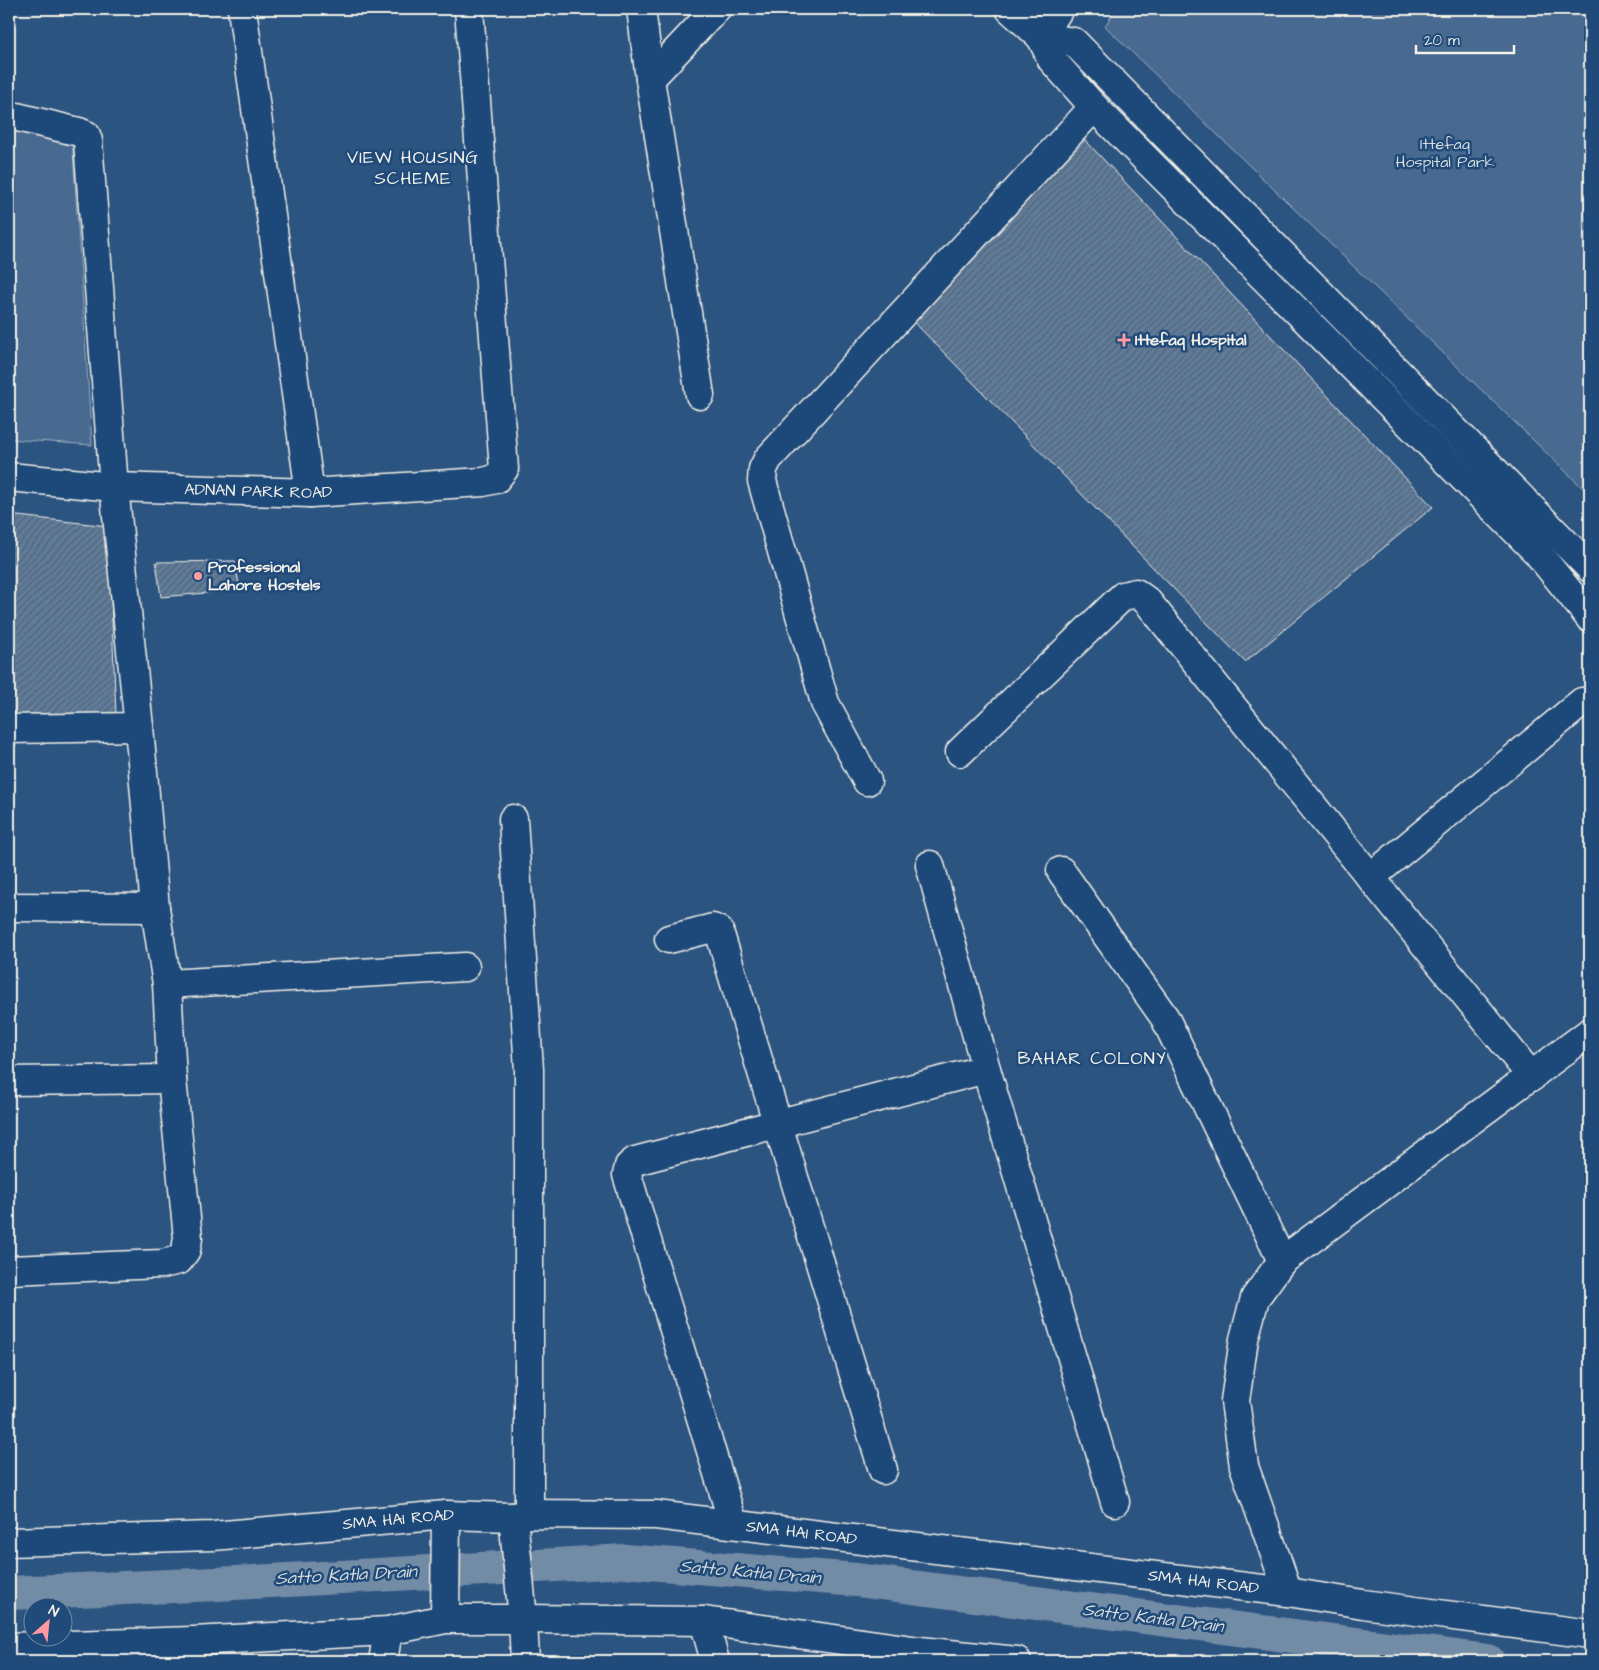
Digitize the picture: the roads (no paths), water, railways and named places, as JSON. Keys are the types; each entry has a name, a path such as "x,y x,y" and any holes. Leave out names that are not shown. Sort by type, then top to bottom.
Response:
{"street":[{"path":"242,9 310,494"},
{"name":"ADNAN PARK ROAD","path":"9,477 114,487 310,494 484,482 496,479 504,469 469,9"},
{"path":"641,9 650,79 700,395"},
{"path":"650,79 716,9"},
{"path":"1010,9 1041,37 1052,60 1094,106 1537,552 1590,618"},
{"path":"1041,37 1059,9"},
{"path":"1041,37 1074,42 1590,568"},
{"path":"867,781 824,703 762,481 763,469 768,459 1094,106"},
{"path":"9,115 79,132 86,135 88,141 114,487 139,727 155,908 167,984 172,1079 188,1238 186,1250 179,1260 162,1264 9,1270"},
{"path":"960,752 1123,596 1136,593 1147,601 1532,1077"},
{"path":"1371,877 1582,702 1590,702"},
{"path":"9,729 139,727"},
{"path":"513,819 529,1070 519,1521 520,1592 525,1661"},
{"path":"930,865 986,1068 1115,1502"},
{"path":"1061,871 1165,1018 1282,1261"},
{"path":"9,907 155,908"},
{"path":"669,939 713,928 719,931 883,1470"},
{"path":"167,984 465,967"},
{"path":"1288,1592 1244,1466 1235,1401 1244,1338 1255,1298 1282,1261 1532,1077 1590,1032"},
{"path":"733,1523 627,1175 629,1166 635,1161 986,1068"},
{"path":"9,1081 172,1079"},
{"name":"SMA HAI ROAD","path":"9,1542 446,1527 656,1514 1288,1592 1362,1604 1590,1634"},
{"path":"445,1619 446,1527"},
{"path":"9,1647 190,1651 388,1632 445,1619 523,1619 704,1622 922,1656 1017,1661"},
{"path":"704,1622 715,1661"},
{"path":"383,1661 388,1632"}],"waterway":[{"name":"Satto Katla Drain","path":"9,1593 217,1584 625,1561 857,1580 1488,1661"}],"place":[{"name":"Ittefaq Hospital","path":"1124,340"},
{"name":"Professional Lahore Hostels","path":"198,576"}],"district":[{"name":"VIEW HOUSING SCHEME","path":"413,167"},
{"name":"BAHAR COLONY","path":"1092,1058"}],"park label":[{"name":"Ittefaq Hospital Park","path":"1445,153"}]}
